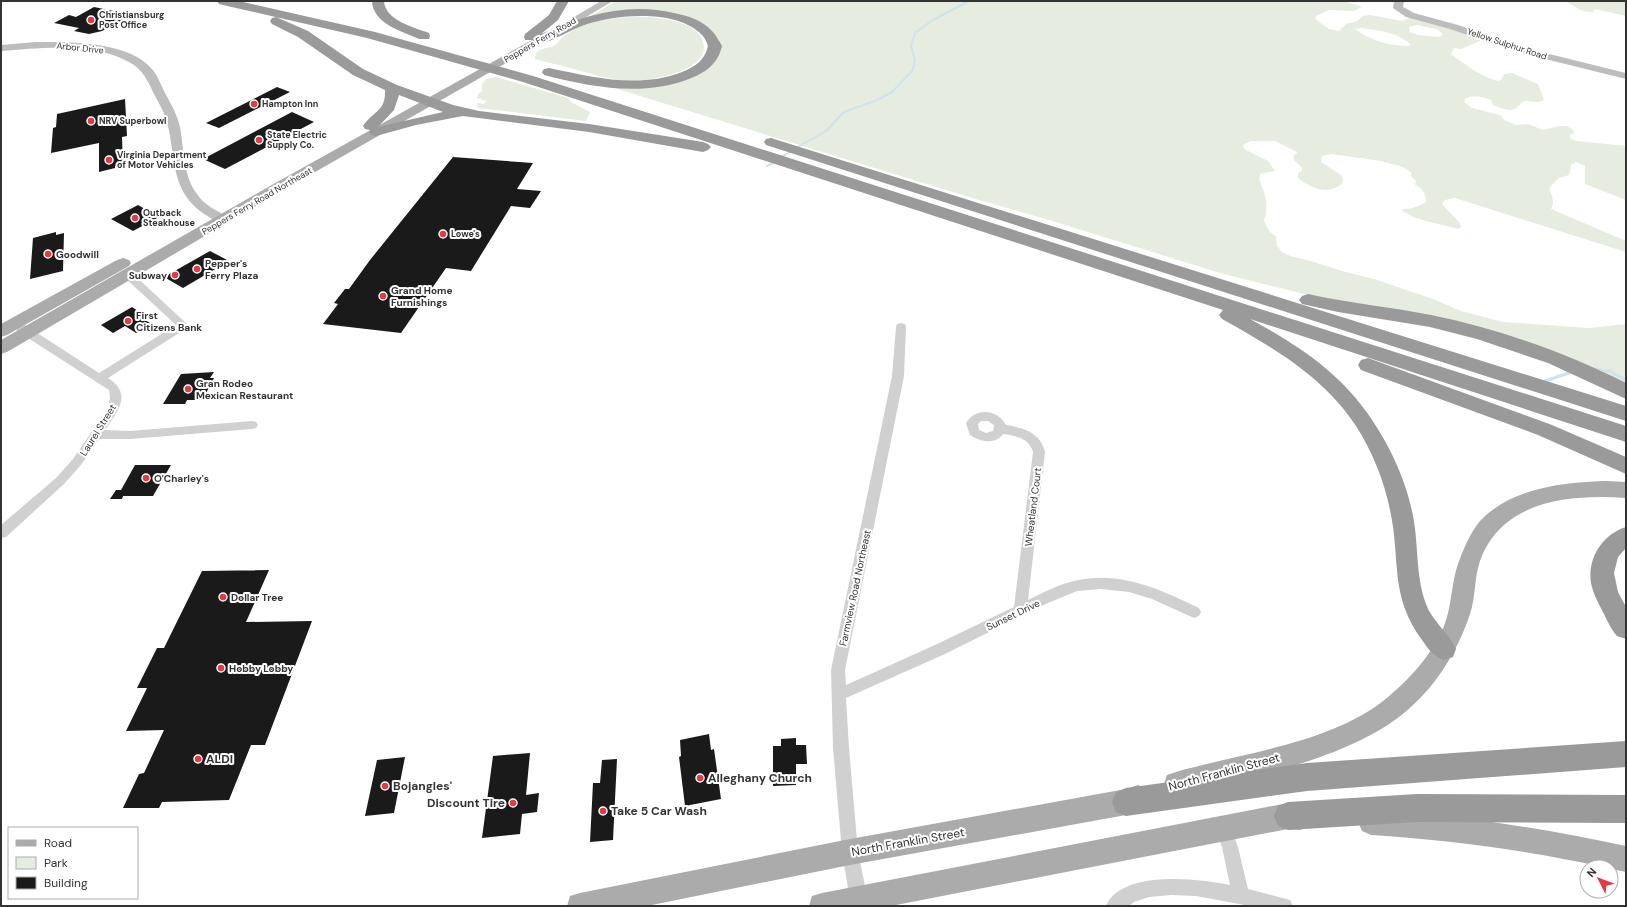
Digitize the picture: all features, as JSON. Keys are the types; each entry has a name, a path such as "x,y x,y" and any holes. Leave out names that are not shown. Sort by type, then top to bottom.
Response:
{"highway":[{"path":"223,1 350,30 467,61 577,94 1626,434"},
{"path":"274,1 438,40"},
{"path":"378,1 378,8 385,17 424,36"},
{"path":"527,43 554,17 563,1"},
{"path":"237,4 303,34 358,72 392,88 464,113 638,135 697,146 827,176"},
{"path":"527,43 590,19 613,14 640,12 687,20 709,34 715,46 711,59 702,67 682,77 647,85 620,85 549,72"},
{"path":"490,55 549,72 1626,414"},
{"path":"373,129 392,104 392,88"},
{"path":"373,129 434,117 464,113"},
{"path":"1053,248 1222,312 1545,430 1626,466"},
{"path":"1120,253 1245,287 1322,304 1430,321 1475,331 1573,366 1623,390"},
{"path":"1222,312 1270,338 1302,360 1331,383 1349,402 1369,430 1384,458 1400,505 1404,525 1413,602 1418,614 1444,649"},
{"path":"1626,536 1611,547 1603,561 1602,573 1604,589 1612,608 1626,628"},
{"path":"1126,802 1307,777 1626,754"},
{"path":"1288,816 1417,808 1626,810"}],"main road":[{"name":"Peppers Ferry Road","path":"467,77 527,43"},
{"name":"Peppers Ferry Road Northeast","path":"8,328 218,217 467,77"},
{"name":"Peppers Ferry Road Northeast","path":"1,348 128,275 218,217"},
{"name":"North Franklin Street","path":"580,906 850,852 1126,802 1187,780 1216,775 1301,750 1340,736 1370,723 1395,706 1417,685 1435,663 1444,649 1459,614 1468,564 1477,543 1492,524 1510,509 1533,499 1561,491 1600,488 1626,490"},
{"path":"822,906 860,902 1288,816 1433,826 1576,848 1626,859"}],"street":[{"name":"Peppers Ferry Road","path":"527,43 594,1"},
{"name":"Peppers Ferry Road","path":"527,43 608,1"},
{"name":"Yellow Sulphur Road","path":"1399,1 1398,8 1410,15 1454,27 1539,55 1626,76"},
{"name":"Arbor Drive","path":"1,48 39,45 83,47 118,54 140,64 151,75 170,113 174,126 179,161 187,187 196,201 218,217"},
{"path":"100,378 184,325 128,275"},
{"name":"Farmview Road Northeast","path":"860,902 850,852 838,696 838,670 898,376 901,327"},
{"name":"Laurel Street","path":"1,533 60,481 77,462 113,410 117,393 113,387 29,332 8,328"},
{"path":"97,434 130,435 252,425"},
{"name":"Wheatland Court","path":"1000,429 1015,431 1028,436 1038,445 1040,452 1020,611"},
{"name":"Sunset Drive","path":"838,696 904,667 1059,593 1086,584 1114,584 1144,590 1171,600 1194,612"},
{"path":"1223,829 1230,846 1241,894"},
{"path":"1116,905 1131,893 1150,888 1171,886 1241,894 1284,906"}],"green space":[{"path":"615,1 1344,1 1362,7 1354,11 1329,10 1316,16 1315,19 1329,29 1339,31 1346,24 1357,21 1363,16 1370,15 1402,21 1412,17 1456,29 1496,44 1480,41 1461,49 1454,48 1451,54 1486,77 1499,81 1502,79 1504,74 1512,73 1538,84 1544,100 1539,102 1524,101 1516,108 1511,110 1493,105 1491,100 1475,96 1468,97 1464,102 1472,108 1500,115 1504,120 1516,125 1528,124 1543,130 1559,126 1567,126 1573,130 1574,133 1570,135 1570,138 1576,141 1626,146 1626,200 1585,184 1585,166 1576,162 1571,165 1569,175 1559,178 1549,188 1553,201 1551,209 1626,241 1626,252 1455,198 1445,200 1442,204 1459,222 1461,227 1458,229 1426,221 1413,217 1401,210 1417,207 1426,202 1423,192 1415,185 1416,181 1411,176 1412,173 1403,167 1381,161 1331,154 1322,156 1321,162 1341,175 1343,180 1342,184 1331,190 1319,189 1308,185 1298,178 1298,173 1302,171 1302,168 1294,160 1293,156 1297,152 1275,141 1251,141 1243,145 1244,149 1268,161 1275,171 1260,174 1260,181 1266,199 1264,220 1266,225 1270,232 1276,236 1277,246 1282,252 1290,256 1374,279 1433,299 1461,311 1503,322 1589,328 1626,324 1626,386 1574,361 1220,273 614,88 632,86 695,73 716,40 672,14 590,17","holes":["1416,25 1437,29 1443,34 1440,37 1418,35 1410,32 1409,27","1360,28 1393,34 1410,44 1409,46 1402,46 1380,42 1367,37 1355,29"]},
{"path":"1565,1 1626,1 1626,16 1595,9 1593,12 1589,12 1578,9"},
{"path":"650,17 674,21 691,27 698,32 704,47 703,53 698,60 686,69 675,73 645,80 626,81 535,59 539,50 552,47 563,37 584,25 605,19"},
{"path":"496,77 568,98 571,102 590,112 586,121 478,108 477,103 484,104 486,101 477,98 478,94 482,91 482,84 486,79"}],"building":[{"name":"Christiansburg Post Office","path":"94,7 123,13 120,15 128,17 102,31 89,34 74,31 79,28 54,23 69,15 76,17"},
{"name":"Hampton Inn","path":"277,87 290,92 219,128 206,123"},
{"name":"NRV Superbowl","path":"125,99 127,136 122,137 123,165 115,166 115,168 99,172 99,143 51,153 53,128 56,127 57,114"},
{"name":"State Electric Supply Co.","path":"292,112 314,122 225,169 203,159"},
{"name":"Lowe's","path":"453,157 533,163 517,189 541,191 530,208 511,206 471,271 446,268 401,333 323,324 338,304 334,303 345,289 349,289 370,260"},
{"name":"Outback Steakhouse","path":"138,205 159,217 133,231 111,219"},
{"name":"Goodwill","path":"56,232 56,235 64,233 63,271 30,279 33,238"},
{"name":"Pepper's Ferry Plaza","path":"210,251 229,261 183,288 164,277"},
{"name":"First Citizens Bank","path":"132,307 144,315 141,317 151,324 136,333 125,326 113,333 101,325"},
{"name":"Gran Rodeo Mexican Restaurant","path":"214,372 210,378 214,378 204,397 200,397 198,400 187,400 185,404 163,404 181,374"},
{"name":"O'Charley's","path":"135,465 171,465 153,496 123,496 122,499 110,499 116,490 121,490"},
{"path":"269,570 246,622 312,621 265,745 251,745 229,800 162,802 159,808 123,808 139,774 144,773 164,730 126,731 147,688 137,688 157,648 164,648 202,571"},
{"name":"Alleghany Church","path":"709,734 711,750 714,749 721,799 685,806 679,757 681,756 680,740"},
{"name":"Alleghany Church","path":"796,738 796,745 806,745 807,764 796,764 796,785 773,786 773,746 781,746 781,739"},
{"name":"Discount Tire","path":"530,753 526,795 539,793 537,812 522,814 520,834 482,838 493,756"},
{"name":"Bojangles'","path":"405,757 394,813 365,816 377,760"},
{"name":"Take 5 Car Wash","path":"617,759 613,840 590,842 593,783 600,783 602,760"}],"waterway":[{"path":"796,148 826,131 844,112 877,100 892,92 912,71 914,66 915,60 911,46 915,33 933,20 969,1"},
{"path":"782,157 791,151"},
{"path":"767,166 775,162"},
{"path":"1594,369 1609,371 1626,380"},
{"path":"1542,382 1572,372"}],"place":[{"name":"Christiansburg Post Office","path":"91,20"},
{"name":"Hampton Inn","path":"254,104"},
{"name":"NRV Superbowl","path":"91,121"},
{"name":"State Electric Supply Co.","path":"259,140"},
{"name":"Virginia Department of Motor Vehicles","path":"109,160"},
{"name":"Outback Steakhouse","path":"135,218"},
{"name":"Lowe's","path":"443,234"},
{"name":"Goodwill","path":"48,254"},
{"name":"Pepper's Ferry Plaza","path":"197,269"},
{"name":"Subway","path":"175,275"},
{"name":"Grand Home Furnishings","path":"383,296"},
{"name":"First Citizens Bank","path":"128,321"},
{"name":"Gran Rodeo Mexican Restaurant","path":"188,389"},
{"name":"O'Charley's","path":"146,478"},
{"name":"Dollar Tree","path":"223,597"},
{"name":"Hobby Lobby","path":"221,668"},
{"name":"ALDI","path":"198,759"},
{"name":"Alleghany Church","path":"700,778"},
{"name":"Bojangles'","path":"385,786"},
{"name":"Discount Tire","path":"513,803"},
{"name":"Take 5 Car Wash","path":"603,811"}]}
